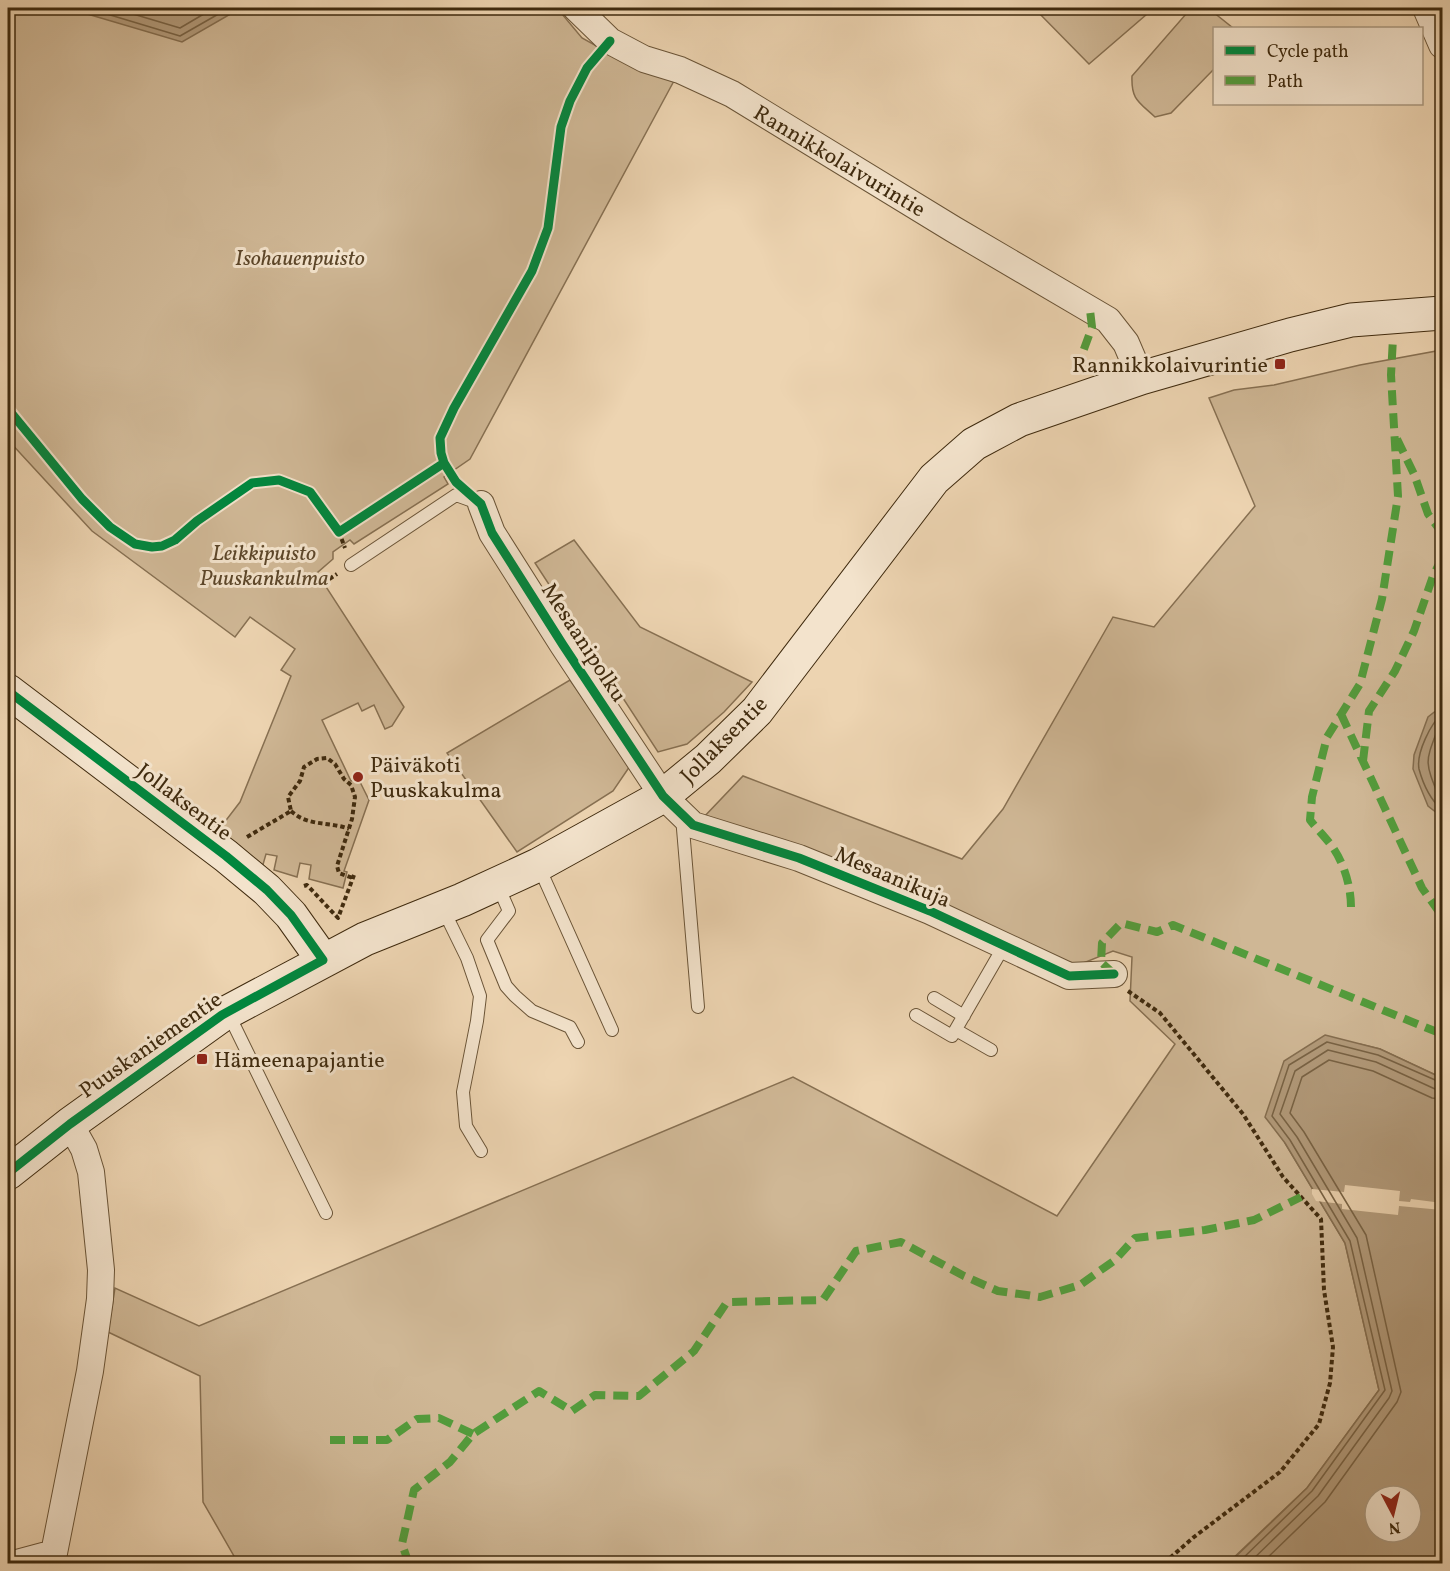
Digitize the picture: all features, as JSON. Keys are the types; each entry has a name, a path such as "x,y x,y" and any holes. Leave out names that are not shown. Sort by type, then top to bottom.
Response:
{"main road":[{"name":"Jollaksentie","path":"8,691 226,856 267,890 291,915 323,960 379,933 442,908 673,806 708,759 757,711 934,479 974,444 1019,420 1141,378 1290,335 1351,320 1443,313"},
{"name":"Puuskaniementie","path":"8,1173 70,1124 227,1012 323,960"}],"street":[{"name":"Rannikkolaivurintie","path":"576,8 610,41 644,59 680,70 732,94 1108,320 1126,343 1141,378"},
{"path":"1426,8 1443,45"},
{"name":"Mesaanipolku","path":"482,504 492,533 563,645 673,806"},
{"name":"Mesaanikuja","path":"673,806 693,825 799,858 930,911 1069,976 1114,974"},
{"path":"13,1563 57,1558 90,1371 100,1299 101,1270 92,1172 84,1149 70,1124"}],"lane":[{"path":"351,565 456,495 482,504"},
{"path":"673,806 698,1007"},
{"path":"538,865 612,1030"},
{"path":"497,884 509,911 487,940 506,986 532,1011 570,1027 578,1042"},
{"path":"442,908 467,958 480,996 463,1092 466,1126 481,1152"},
{"path":"916,1015 952,1036 1004,946"},
{"path":"934,998 964,1016"},
{"path":"227,1012 326,1213"},
{"path":"956,1030 991,1050"}],"path":[{"path":"333,524 339,532 348,526"},
{"path":"304,886 307,885 338,918 354,877 339,873 337,866 349,829 356,807 354,790 335,764 327,758 317,759 304,767 300,781 288,796 291,812 309,823 339,825 349,829"},
{"path":"226,856 233,846 291,812"},
{"path":"1114,974 1131,995 1160,1013 1243,1114 1282,1176 1321,1219 1324,1290 1333,1347 1330,1383 1319,1424 1280,1472 1163,1563"}],"green space":[{"name":"Isohauenpuisto","path":"8,8 557,8 582,38 627,63 675,79 470,459 444,477 448,484 354,544 350,540 333,552 333,559 317,573 404,707 392,726 385,729 374,705 362,711 358,703 322,720 351,781 358,778 369,800 344,871 347,872 343,888 309,879 311,865 300,863 297,877 274,870 277,856 266,854 262,868 217,832 240,802 291,676 281,670 295,649 250,617 235,637 92,531 8,440"},
{"path":"1034,8 1154,8 1089,64"},
{"path":"1195,8 1208,8 1232,27 1213,27 1213,70 1171,113 1155,117 1140,104 1135,96 1132,76 1186,14"},
{"path":"1442,350 1442,1078 1380,1049 1360,1044 1285,1143 1345,1243 1379,1390 1307,1488 1228,1563 238,1563 203,1502 200,1376 108,1332 115,1288 199,1326 793,1077 1057,1216 1175,1044 1130,1001 1132,957 1113,951 1071,968 702,819 743,776 962,859 1003,809 1113,617 1154,627 1255,506 1209,398 1234,390 1274,385 1360,365"},
{"path":"574,540 640,627 752,682 724,712 687,744 658,752 535,563"},
{"path":"570,680 630,766 613,791 517,852 447,753"}],"water":[{"path":"67,8 241,8 182,42"},
{"path":"1442,706 1442,817 1428,806 1413,769 1414,755 1428,717"},
{"path":"1325,1035 1380,1049 1442,1078 1442,1563 1228,1564 1307,1488 1379,1390 1345,1243 1285,1143 1265,1117 1284,1061"}],"pier":[{"path":"1345,1185 1400,1191 1399,1201 1410,1202 1411,1199 1442,1203 1442,1210 1399,1206 1398,1215 1342,1209 1342,1204 1316,1201 1312,1194 1312,1189 1344,1192"}],"marked path":[{"path":"1076,371 1092,327 1090,310"},
{"path":"1351,907 1350,891 1340,859 1310,820 1312,797 1327,737 1360,684 1382,599 1398,496 1391,375 1393,338"},
{"path":"1397,439 1414,474 1428,514 1442,533"},
{"path":"1363,761 1369,711 1395,671 1414,631 1433,576 1442,558"},
{"path":"1341,714 1422,888 1442,916"},
{"path":"1114,974 1101,962 1102,943 1121,923 1157,932 1173,925 1442,1034"},
{"path":"409,1564 402,1544 414,1490 450,1462 473,1434 539,1391 572,1411 595,1395 639,1396 694,1351 727,1302 823,1300 856,1251 901,1242 964,1276 998,1291 1040,1297 1080,1285 1115,1260 1135,1238 1205,1230 1254,1220 1301,1197"},
{"path":"330,1440 387,1440 417,1419 439,1418 473,1434"}],"cycle path":[{"path":"8,409 82,499 110,527 135,544 162,546 175,540 197,521 252,483 279,480 310,492 339,532 444,463 440,438 454,408 532,271 548,228 561,127 570,101 587,68 610,41"},
{"path":"444,463 456,482 481,504 492,533 663,796 693,825 799,858 930,911 1069,976 1114,974"},
{"path":"8,691 226,856 267,890 291,915 323,960 222,1015 70,1124 8,1173"}],"place":[{"name":"Rannikkolaivurintie","path":"1280,364"},
{"name":"Päiväkoti Puuskakulma","path":"358,777"},
{"name":"Hämeenapajantie","path":"202,1059"}],"park label":[{"name":"Leikkipuisto Puuskankulma","path":"264,564"}]}
